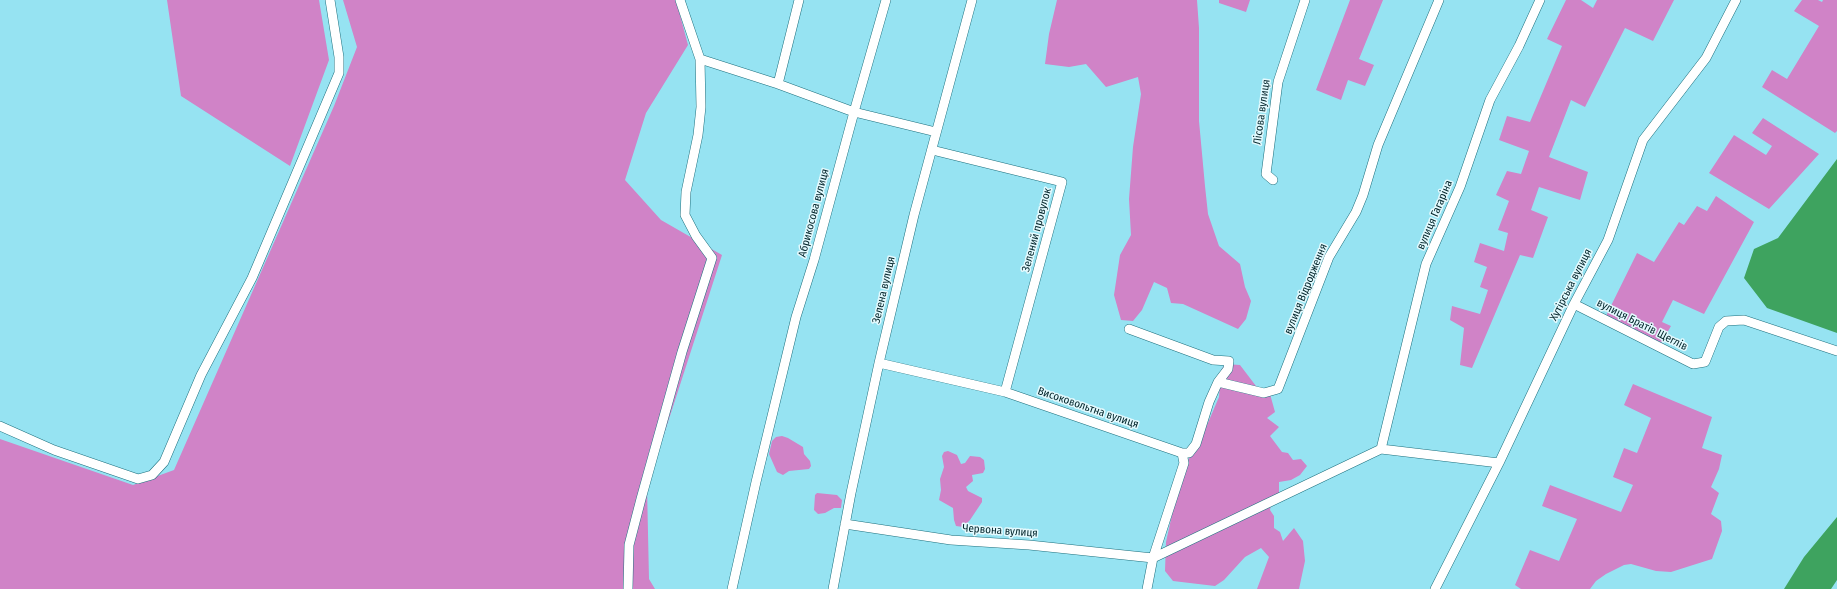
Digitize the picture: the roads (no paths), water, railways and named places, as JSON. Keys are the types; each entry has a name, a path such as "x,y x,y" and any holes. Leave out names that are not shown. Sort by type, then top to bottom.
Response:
{"street":[{"path":"0,426 54,450 138,478 152,475 164,462 201,375 252,278 339,73 339,57 330,0"},
{"path":"628,589 629,545 682,352 712,258 696,236 685,215 685,198 698,135 701,106 700,59 680,0"},
{"path":"778,84 799,0"},
{"name":"Абрикосова вулиця","path":"732,589 796,317 814,260 886,0"},
{"name":"Зелена вулиця","path":"833,589 845,524 879,363 914,215 972,0"},
{"name":"Лісова вулиця","path":"1273,180 1266,174 1278,82 1305,0"},
{"name":"вулиця Відродження","path":"1218,382 1264,393 1278,388 1329,257 1356,212 1364,195 1378,146 1439,0"},
{"name":"вулиця Гагаріна","path":"1381,449 1426,264 1460,186 1490,100 1519,46 1540,0"},
{"name":"Хутірська вулиця","path":"1435,589 1499,463 1574,304 1608,240 1643,140 1706,58 1736,0"},
{"path":"700,59 778,84 854,112 936,132"},
{"name":"Зелений провулок","path":"932,150 1062,182 1005,392"},
{"name":"вулиця Братів Щеглів","path":"1574,304 1693,364 1705,362 1719,327 1726,321 1744,320 1837,351"},
{"path":"1129,329 1213,360 1229,361 1228,370 1218,382 1209,402 1196,444 1189,452 1182,453 1184,463 1153,558 1147,589"},
{"name":"Високовольтна вулиця","path":"879,363 1005,392 1182,453"},
{"path":"1153,558 1381,449 1499,463"},
{"name":"Червона вулиця","path":"845,524 951,540 1029,545 1153,558"}]}
